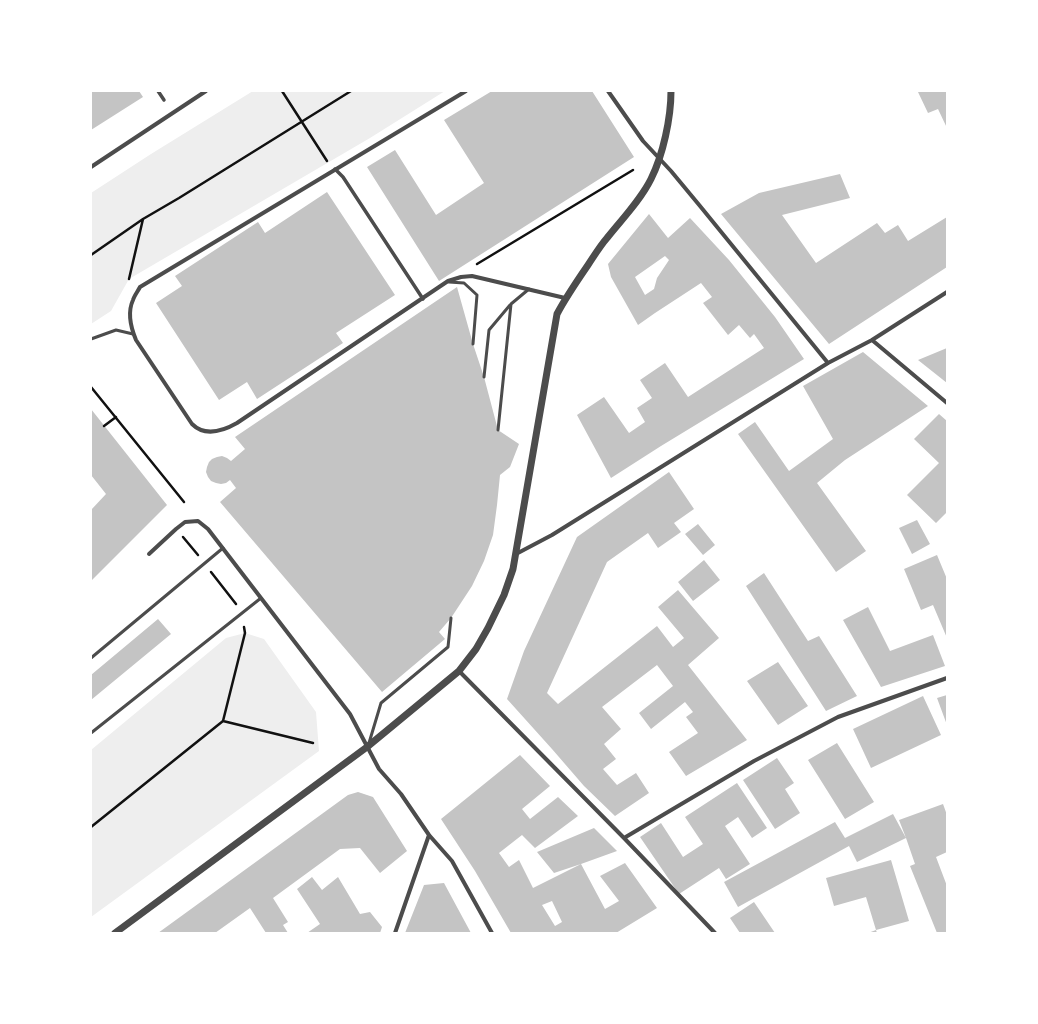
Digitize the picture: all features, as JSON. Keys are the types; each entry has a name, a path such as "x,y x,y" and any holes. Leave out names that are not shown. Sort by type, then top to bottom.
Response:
{"street":[{"path":"158,91 164,100"},
{"path":"91,167 206,91"},
{"path":"466,91 140,287 132,300 129,314 136,340 192,424 202,431 209,432 223,430 237,423 448,282 461,276 472,276 565,298"},
{"path":"608,91 643,141 700,206 828,363"},
{"path":"115,933 368,747 459,671 476,649 504,595 513,569 557,314 565,298 606,239 643,193 651,180 664,141 671,91"},
{"path":"335,169 343,177 423,299"},
{"path":"516,554 552,535 828,363 872,340 947,292"},
{"path":"872,340 947,403"},
{"path":"149,554 185,522 198,521 208,530 350,714 379,769 401,794 429,835 452,861 492,933"},
{"path":"459,671 624,838 715,933"},
{"path":"624,838 754,761 838,718 947,678"},
{"path":"395,933 429,835"}],"lane":[{"path":"448,282 464,283 477,295 473,344"},
{"path":"484,377 489,330 511,304 529,289"},
{"path":"498,430 511,304"},
{"path":"91,339 116,330 134,334"},
{"path":"91,658 223,548"},
{"path":"91,733 261,598"},
{"path":"368,747 381,703 448,647 451,618"}],"path":[{"path":"282,91 328,163 335,169"},
{"path":"91,255 143,219 350,91"},
{"path":"474,266 633,170"},
{"path":"129,278 143,219"},
{"path":"91,387 184,502"},
{"path":"104,426 116,417"},
{"path":"91,827 223,721 313,742"}],"shaded area":[{"path":"253,91 445,91 370,138 129,279 111,311 91,324 91,193"},
{"path":"245,633 264,639 316,712 319,751 91,917 91,750 226,638"}],"building":[{"path":"91,91 139,91 143,97 91,130"},
{"path":"492,91 592,91 634,157 439,281 367,167 395,150 436,215 484,183 444,120"},
{"path":"947,91 947,128 938,109 928,113 918,92"},
{"path":"840,174 850,198 782,215 816,263 877,223 885,233 898,225 908,241 947,217 947,267 829,344 721,214 759,193"},
{"path":"327,192 395,295 336,333 343,343 257,399 247,382 219,400 156,303 182,286 175,276 258,222 265,233"},
{"path":"649,214 668,238 690,218 729,260 775,317 804,359 611,478 577,415 604,397 629,433 645,422 637,408 652,398 640,380 665,363 688,397 764,348 754,334 750,338 739,325 728,335 703,303 712,297 701,283 638,325 611,277 608,264","holes":["665,256 669,260 657,278 654,289 645,295 635,277"]},
{"path":"457,287 498,430 519,444 510,467 500,475 493,535 484,561 472,586 451,618 439,632 445,639 382,692 220,502 236,488 230,480 226,483 216,483 211,481 206,472 209,462 212,459 222,456 231,461 245,449 235,437"},
{"path":"947,348 947,383 918,360"},
{"path":"863,352 928,406 845,460 817,483 866,551 836,572 738,434 755,422 789,471 833,439 803,386"},
{"path":"91,409 167,505 91,581 91,510 106,494 91,475"},
{"path":"939,414 947,421 947,512 936,523 907,495 939,463 914,439"},
{"path":"669,472 694,509 674,523 681,532 658,548 648,533 607,562 547,693 558,704 657,626 673,647 684,638 658,607 678,590 719,638 688,665 747,740 686,776 669,752 698,733 686,717 693,712 685,702 651,729 639,713 673,686 657,665 602,707 621,729 604,744 616,759 603,769 617,785 636,773 649,793 615,816 584,786 507,699 524,651 577,537"},
{"path":"917,520 930,544 912,554 899,528"},
{"path":"698,524 715,545 703,555 685,534"},
{"path":"937,555 947,579 947,638 933,605 921,610 904,569"},
{"path":"704,560 720,580 693,601 678,582"},
{"path":"764,573 808,641 819,636 857,696 826,711 746,586"},
{"path":"868,607 890,651 933,635 945,666 881,687 843,620"},
{"path":"158,619 171,634 91,700 91,675"},
{"path":"778,662 808,706 778,725 747,681"},
{"path":"947,695 947,725 937,698"},
{"path":"923,696 941,735 871,768 853,729"},
{"path":"837,743 874,802 845,819 808,760"},
{"path":"520,755 550,786 522,809 530,819 558,797 578,816 535,848 522,835 499,853 509,867 519,860 533,888 581,864 605,909 619,901 600,876 625,863 657,908 616,933 511,933 475,871 441,819","holes":["552,901 562,922 555,926 542,905"]},
{"path":"777,758 794,783 785,789 800,813 775,829 743,780"},
{"path":"737,783 767,828 752,838 738,817 725,826 750,864 726,879 719,868 679,894 640,837 661,823 683,857 703,844 685,817"},
{"path":"358,792 373,797 407,851 380,873 360,848 340,849 273,898 288,922 283,925 288,933 266,933 250,908 215,933 158,933 348,795"},
{"path":"943,804 947,815 947,852 936,857 947,886 947,933 937,933 910,866 915,864 899,820"},
{"path":"893,814 906,838 857,862 849,846 738,907 724,882 835,822 845,838"},
{"path":"594,828 617,851 554,873 537,852"},
{"path":"891,860 909,921 876,930 866,897 834,906 826,878"},
{"path":"312,877 322,890 338,877 360,914 370,912 382,927 380,933 307,933 320,924 297,889"},
{"path":"444,883 471,933 405,933 424,885"},
{"path":"754,902 775,933 740,933 730,918"},
{"path":"876,930 877,933 868,933"}]}
